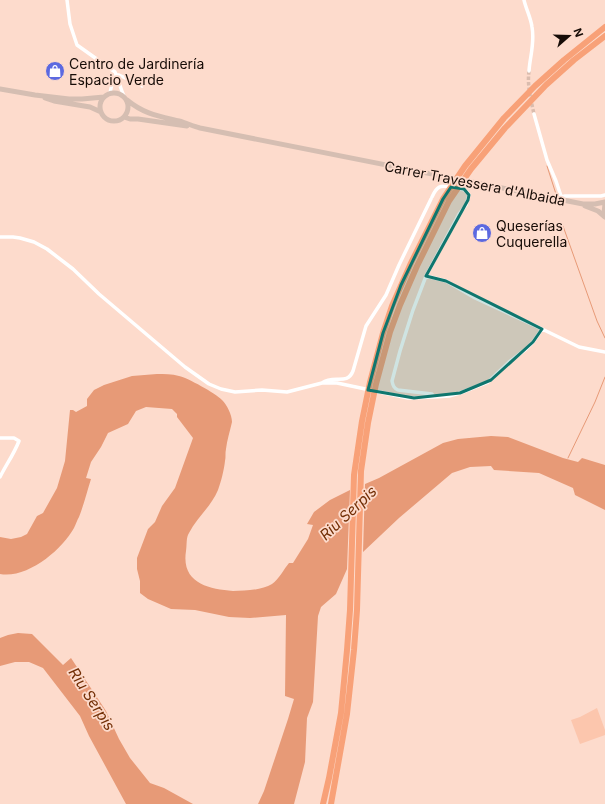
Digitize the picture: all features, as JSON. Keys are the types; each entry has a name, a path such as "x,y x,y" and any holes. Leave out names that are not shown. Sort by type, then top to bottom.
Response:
{"highway":[{"path":"323,804 341,713 347,650 351,583 354,475 362,421 373,368 392,306 411,263 446,200 504,118 535,86 605,27"},
{"path":"468,168 546,85 574,60 605,36"},
{"path":"330,804 348,714 358,582 361,471 368,423 382,359 400,305 446,200"}],"main road":[{"path":"0,88 35,95 82,100 104,97 115,92 120,93 141,109 154,115 194,127"},
{"path":"35,95 54,101 90,107 101,112"},
{"path":"104,97 100,104 101,112 103,116 111,121 120,120 127,113 128,104 125,98"},
{"path":"124,117 194,127"},
{"name":"Carrer Travessera d'Albaida","path":"194,127 561,198 583,204 598,211 605,217"},
{"path":"605,203 605,217"},
{"name":"Carrer Travessera d'Albaida","path":"583,204 605,203"}],"street":[{"path":"67,0 70,24 77,45 115,72 125,98"},
{"path":"524,0 533,34 532,54 528,71"},
{"path":"109,68 113,79"},
{"path":"116,75 142,86"},
{"path":"110,93 113,79 116,75"},
{"path":"118,82 120,79 124,78"},
{"name":"Carrer Travessera d'Albaida","path":"534,114 561,198 605,195"},
{"path":"0,238 13,237 24,239 34,242 47,249 77,273 99,294 185,367 209,384 221,389 235,392 262,390 287,392 332,379 346,379 350,377 366,326 385,299 436,189 441,186 464,190 469,195 466,205 459,214 426,276 413,310 392,381 393,385 398,390 432,394 434,397"},
{"path":"426,276 446,281 475,298 579,347 605,352"},
{"path":"322,383 337,383 408,398 445,396 460,393 488,382 509,362 526,349 542,329"},
{"path":"0,438 14,438 19,441 13,455 0,477"}],"highlighted area":[{"path":"451,187 464,189 469,195 468,200 426,276 446,281 542,329 533,342 491,380 460,393 414,398 368,390 383,333 401,285 443,199"}],"shaded area":[{"path":"597,708 605,730 605,735 580,744 571,720"}],"water":[{"name":"Riu Serpis","path":"171,374 179,376 208,390 224,402 232,419 226,446 224,468 218,490 212,502 192,527 187,537 186,562 192,577 198,582 206,586 233,591 258,589 272,584 289,563 293,563 308,539 313,525 307,524 314,512 330,500 350,490 347,569 336,594 321,607 318,616 313,702 307,718 305,762 294,804 258,804 264,791 294,699 285,696 286,615 250,618 229,617 195,610 171,609 148,599 140,593 137,558 148,529 155,522 162,506 175,488 193,438 172,409 146,407 136,411 128,424 108,433 91,462 86,478 91,479 79,517 68,536 52,554 43,561 21,572 0,574 0,537 11,539 27,534 37,516 43,513 57,488 65,461 70,410 76,412 87,406 87,399 94,390 104,385 132,376"},
{"path":"491,436 508,437 563,458 578,462 582,458 605,465 605,510 575,495 573,488 539,473 494,470 491,466 470,467 452,473 399,518 363,552 365,484 379,478 443,443 458,439"},
{"name":"Riu Serpis","path":"18,633 32,634 63,665 71,658 106,711 130,758 150,783 164,788 193,804 126,804 89,736 80,716 43,668 29,662 15,662 0,666 0,638"}],"waterway":[{"path":"547,166 556,194"},
{"path":"563,226 597,321 605,338"},
{"path":"568,458 595,402 605,377"}],"tunnel":[{"path":"529,71 529,88 534,114"}],"place":[{"name":"Centro de Jardinería Espacio Verde","path":"55,71"},
{"name":"Queserías Cuquerella","path":"482,233"}]}
